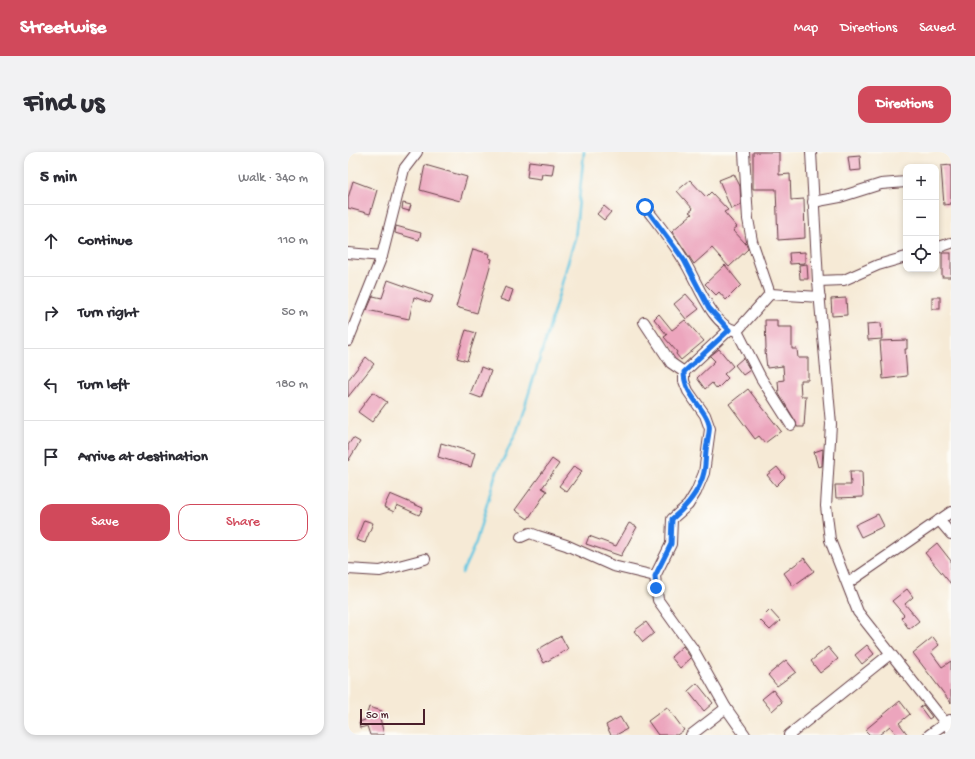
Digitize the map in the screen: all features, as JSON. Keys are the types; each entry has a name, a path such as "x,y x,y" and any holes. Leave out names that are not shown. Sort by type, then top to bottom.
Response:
{"street":[{"path":"348,341 382,256 404,169 416,152"},
{"path":"744,152 748,219 752,241 770,294"},
{"path":"811,152 818,281 831,424 826,506 830,540 858,612 890,654 949,724 929,735"},
{"path":"813,202 840,197 881,184 903,182"},
{"path":"645,207 684,260 709,308 733,330 791,425"},
{"path":"939,247 951,243"},
{"path":"348,253 382,256"},
{"path":"818,281 844,280 878,264 903,258"},
{"path":"745,735 726,708 693,649 661,606 656,588 655,576 671,544 672,519 688,505 704,473 710,429 705,415 688,391 684,381 684,372 733,330 770,294 820,297"},
{"path":"644,322 672,363 684,372"},
{"path":"848,583 951,512"},
{"path":"939,520 951,534"},
{"path":"521,537 530,533 566,545 613,566 655,576"},
{"path":"348,569 380,571 425,559"},
{"path":"789,735 890,654"},
{"path":"691,735 726,708"}],"building":[{"path":"753,152 779,152 779,175 790,174 791,200 804,199 805,238 778,240 776,189 753,189"},
{"path":"860,156 861,170 850,171 848,157"},
{"path":"529,161 554,164 552,175 542,174 541,179 527,177"},
{"path":"425,165 467,177 460,201 420,190"},
{"path":"951,165 951,204 944,205 941,166"},
{"path":"734,174 740,186 741,205 731,209 719,180"},
{"path":"690,180 706,197 711,192 728,210 724,212 737,227 733,230 746,244 748,249 729,267 712,248 694,264 672,231 692,214 689,212 693,209 677,191"},
{"path":"353,181 377,190 370,214 348,208 348,198"},
{"path":"403,203 411,205 409,211 402,209"},
{"path":"604,206 611,212 604,220 597,214"},
{"path":"396,226 421,233 419,240 395,233"},
{"path":"473,249 490,254 489,258 492,259 477,313 456,307"},
{"path":"805,252 805,263 790,264 789,253"},
{"path":"942,253 951,253 951,277 942,277"},
{"path":"807,264 808,279 800,279 799,265"},
{"path":"725,265 741,285 726,300 719,292 716,295 705,284"},
{"path":"388,280 433,296 430,303 414,297 409,319 367,310 373,296 382,298"},
{"path":"505,287 513,290 509,302 500,299"},
{"path":"686,294 699,309 686,319 674,304"},
{"path":"932,297 940,297 940,309 932,309"},
{"path":"846,298 847,315 832,316 831,299"},
{"path":"659,314 672,330 685,320 704,341 681,360 676,354 677,352 664,337 667,335 654,319"},
{"path":"765,320 777,320 777,327 792,327 792,349 797,349 798,358 808,358 808,380 800,380 801,396 806,396 804,427 797,427 796,422 779,394 778,381 784,380 783,366 767,368 765,351"},
{"path":"881,323 882,339 868,340 867,324"},
{"path":"466,330 476,333 467,361 457,358"},
{"path":"907,340 907,349 905,349 907,376 883,379 880,341"},
{"path":"719,349 733,366 724,374 728,378 717,389 712,383 705,389 697,378 715,361 710,356"},
{"path":"366,357 374,364 348,397 348,380"},
{"path":"743,358 750,370 743,375 735,365"},
{"path":"481,367 491,371 481,398 470,394"},
{"path":"748,389 781,431 765,443 759,436 755,439 729,404"},
{"path":"373,392 387,402 372,422 358,412"},
{"path":"353,438 360,442 348,461 348,445"},
{"path":"441,443 475,453 471,467 438,457"},
{"path":"823,449 822,466 818,467 814,452"},
{"path":"552,459 559,464 542,488 547,491 528,519 515,510"},
{"path":"574,466 582,471 567,492 559,486"},
{"path":"777,467 785,477 776,486 767,475"},
{"path":"850,471 862,471 863,497 836,498 835,485 851,485"},
{"path":"390,494 423,508 419,515 397,505 394,512 384,507"},
{"path":"878,514 884,526 861,537 855,525"},
{"path":"364,520 373,523 365,543 356,540"},
{"path":"629,523 637,527 621,556 586,544 589,536 616,546"},
{"path":"937,543 951,561 951,584 925,553"},
{"path":"804,558 814,571 793,586 784,573"},
{"path":"907,589 913,597 905,604 919,621 909,629 901,618 904,615 892,601"},
{"path":"770,610 780,621 770,630 760,620"},
{"path":"646,622 654,633 643,642 634,631"},
{"path":"561,636 568,649 544,663 537,650"},
{"path":"933,637 939,645 931,652 942,667 951,661 951,703 913,653"},
{"path":"867,645 874,654 862,664 855,655"},
{"path":"683,646 691,658 680,668 671,657"},
{"path":"828,647 838,659 820,673 811,661"},
{"path":"786,660 796,672 777,686 768,675"},
{"path":"697,683 713,703 704,711 688,691"},
{"path":"773,690 782,702 772,711 762,699"},
{"path":"900,701 910,714 899,723 908,735 897,735 890,726 879,735 870,735 865,730"},
{"path":"923,705 932,717 929,719 920,707"},
{"path":"369,707 382,711 380,718 384,735 370,735 367,726 360,728 359,722 365,720"},
{"path":"667,707 684,730 677,735 658,735 648,721"},
{"path":"620,717 627,729 616,735 611,735 606,725"}],"waterway":[{"path":"462,573 476,542 495,476 517,431 548,332 575,238 584,152"}],"route":[{"path":"645,207 684,260 709,308 729,330 684,372 684,381 688,391 705,415 710,429 704,473 696,492 688,505 672,519 670,530 671,544 655,576 656,588"}]}
